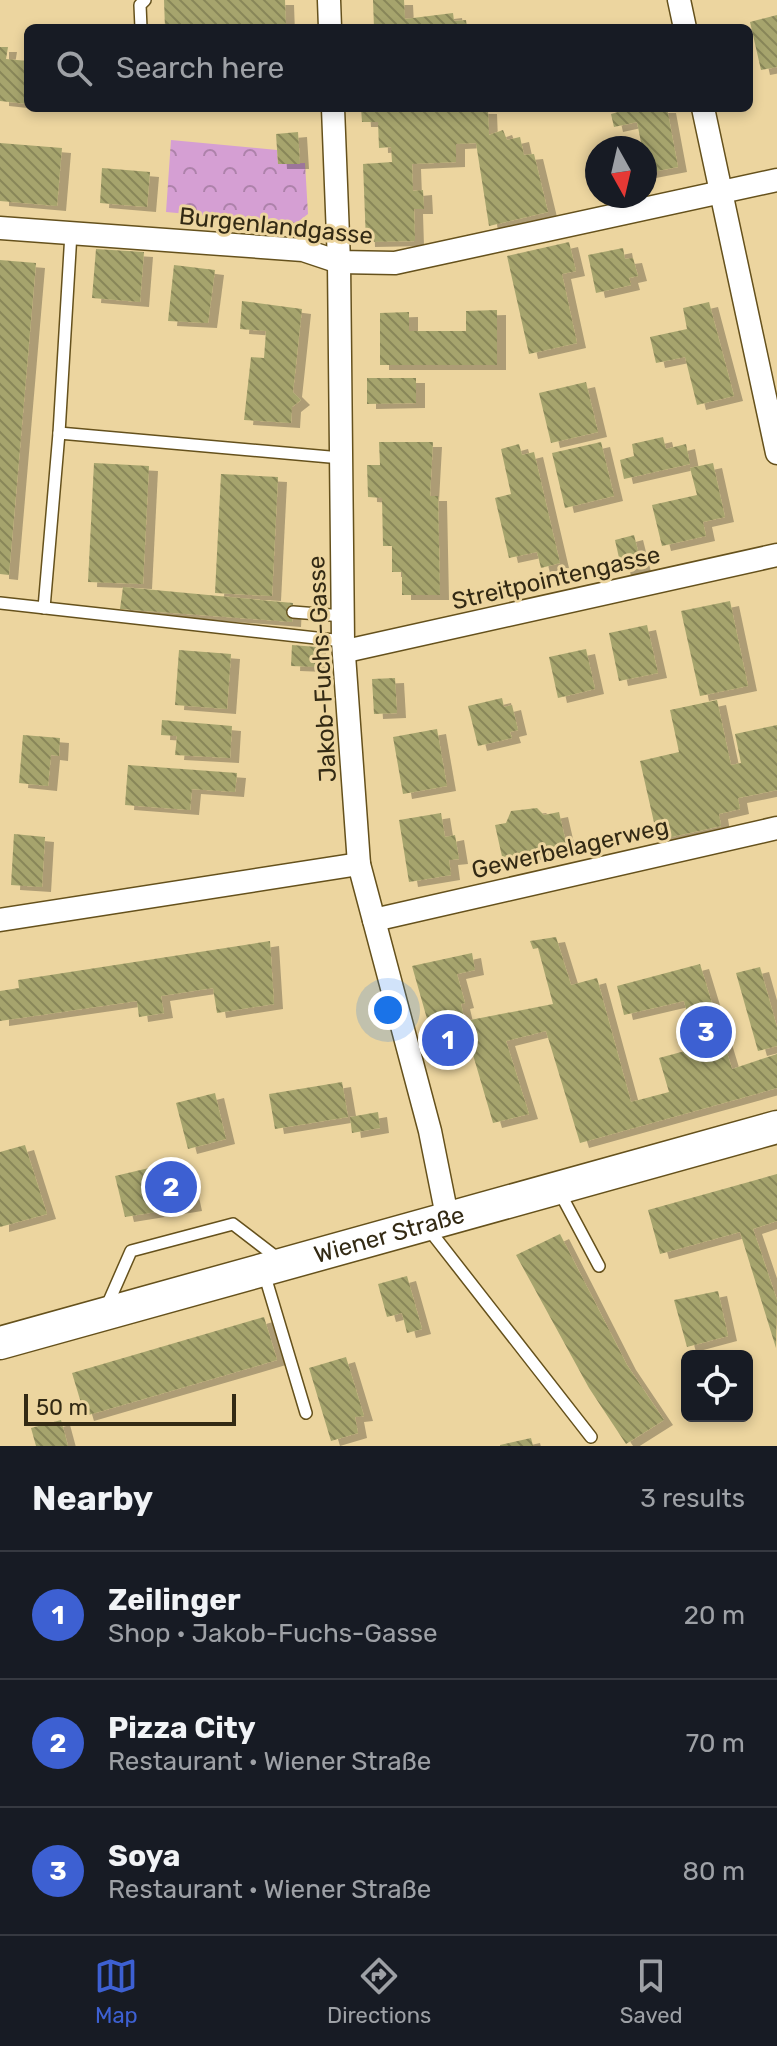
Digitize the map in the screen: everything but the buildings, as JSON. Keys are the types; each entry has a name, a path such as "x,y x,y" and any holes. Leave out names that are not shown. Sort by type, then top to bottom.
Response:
{"main road":[{"name":"Wiener Straße","path":"0,1343 777,1127"}],"street":[{"path":"329,0 330,24"},
{"path":"679,0 684,24"},
{"name":"Jakob-Fuchs-Gasse","path":"333,112 339,262 344,646 359,864 430,1131 436,1220"},
{"path":"704,112 777,453"},
{"name":"Burgenlandgasse","path":"0,228 303,250 339,262 395,263 777,180"},
{"name":"Streitpointengasse","path":"344,646 777,555"},
{"name":"Gewerbelagerweg","path":"374,920 777,828"},
{"path":"0,920 359,864"}],"lane":[{"path":"141,24 140,5 145,0"},
{"path":"44,608 71,233"},
{"path":"59,433 341,458"},
{"path":"0,603 344,646"},
{"path":"293,612 343,616"},
{"path":"557,1187 599,1266"},
{"path":"436,1220 591,1437"},
{"path":"103,1314 131,1251 233,1224 274,1266 306,1413"}],"green space":[{"path":"171,140 277,150 278,164 305,163 308,214 295,224 166,212"}],"place":[{"name":"Soya","path":"706,1032"},
{"name":"Zeilinger","path":"448,1040"},
{"name":"Pizza City","path":"171,1187"}]}
